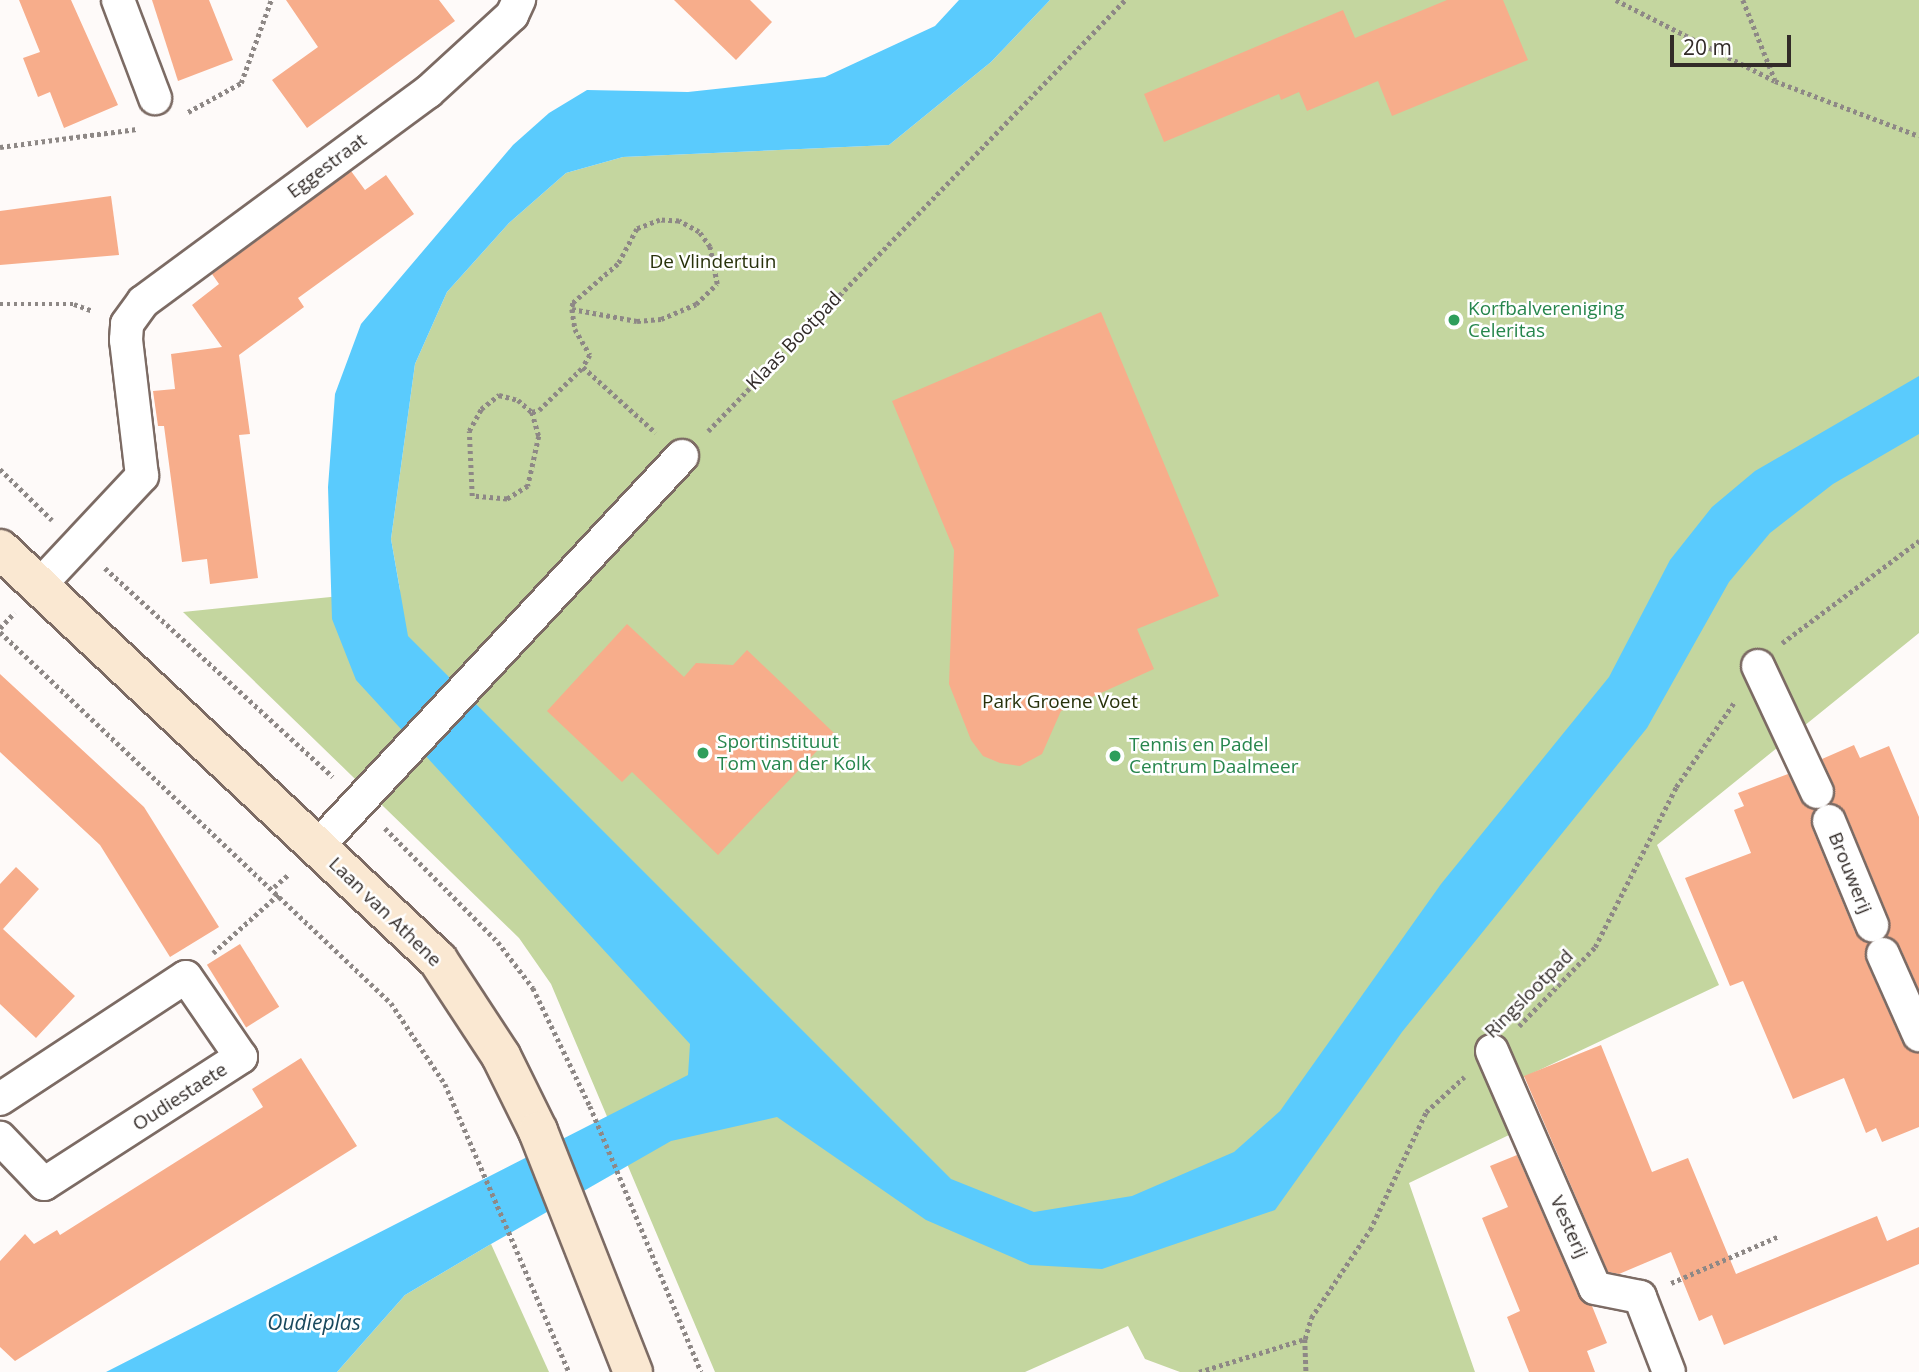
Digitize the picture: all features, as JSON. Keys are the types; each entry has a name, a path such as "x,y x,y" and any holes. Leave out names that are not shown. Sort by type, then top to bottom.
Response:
{"street":[{"path":"118,0 161,114"},
{"name":"Eggestraat","path":"127,324 143,303 428,92 512,15 519,0"},
{"path":"39,586 142,476 127,324"},
{"path":"317,847 682,456"},
{"name":"Laan van Athene","path":"0,549 438,960 501,1056 538,1131 633,1372"},
{"path":"1758,666 1817,792"},
{"name":"Brouwerij","path":"1829,821 1919,1035"},
{"path":"0,1099 186,977"},
{"name":"Oudiestaete","path":"0,1138 44,1184 241,1057 186,977"},
{"name":"Vesterij","path":"1492,1051 1595,1289 1640,1297"},
{"path":"1640,1297 1669,1372"}],"path":[{"path":"0,147 161,114 241,83 271,0"},
{"name":"Klaas Bootpad","path":"682,456 1125,0"},
{"path":"1616,0 1775,81 1919,136"},
{"path":"1743,0 1775,81"},
{"path":"532,412 583,368 590,355 575,329 572,309 579,292 618,264 633,234 646,225 686,223 710,247 717,284 696,304 661,319 637,321 572,309"},
{"path":"0,304 74,304 127,324"},
{"path":"583,368 682,456"},
{"path":"507,395 532,412 539,436 528,486 507,499 472,496 467,439 481,409 492,397 507,395"},
{"path":"0,469 78,545 360,802 498,942 533,988 590,1106 701,1372"},
{"name":"Ringslootpad","path":"1306,1339 1311,1318 1370,1230 1426,1112 1564,985 1595,947 1676,787 1758,666 1786,639 1919,541"},
{"path":"0,632 280,893 391,1003 445,1084 569,1372"},
{"path":"186,977 280,893"},
{"path":"1640,1297 1779,1236"},
{"path":"1199,1372 1306,1339 1306,1372"}],"green space":[{"name":"Park Groene Voet","path":"1050,0 1919,0 1919,633 1657,845 1719,985 1493,1092 1509,1135 1409,1183 1475,1372 1180,1372 1145,1359 1128,1326 1025,1372 715,1372 551,984 519,938 183,612 400,590 391,539 415,364 447,292 509,223 566,173 623,157 889,145 991,62"},
{"path":"491,1244 549,1372 337,1372 405,1295"}],"water":[{"name":"Oudieplas","path":"959,0 1050,0 991,62 889,145 623,157 566,173 509,223 447,292 415,364 391,539 408,636 951,1179 1034,1212 1132,1196 1234,1152 1280,1111 1441,884 1609,677 1670,560 1712,507 1755,471 1919,376 1919,434 1833,484 1770,533 1729,582 1647,728 1402,1032 1275,1210 1102,1269 1030,1265 926,1220 777,1117 671,1141 491,1244 405,1295 337,1372 106,1372 688,1075 690,1044 356,680 332,619 328,487 335,394 361,324 513,145 549,113 587,90 688,92 825,77 935,26"}],"building":[{"path":"19,0 71,0 118,105 64,128 50,92 38,97 23,58 40,52"},
{"path":"152,0 209,0 233,60 178,81"},
{"path":"286,0 439,0 455,21 307,128 272,80 318,47"},
{"path":"674,0 750,0 772,22 736,60"},
{"path":"1447,0 1503,0 1528,60 1392,116 1378,81 1307,111 1299,92 1281,100 1279,94 1164,142 1144,94 1343,10 1355,38"},
{"path":"351,171 365,190 386,175 414,214 298,298 304,307 239,355 250,434 239,435 258,578 210,584 207,559 182,562 164,426 158,426 153,391 175,389 171,354 222,347 192,305 219,284 212,274"},
{"path":"111,196 119,255 0,265 0,211"},
{"path":"1101,312 1219,596 1137,629 1154,669 1061,711 1042,754 1020,766 1000,763 983,756 971,740 949,684 954,550 892,401"},
{"name":"Sportinstituut Tom van der Kolk","path":"627,624 684,677 696,663 733,665 747,650 834,733 718,855 632,772 622,782 547,711"},
{"path":"0,674 144,807 219,927 170,957 100,845 0,752"},
{"path":"1854,745 1860,758 1889,746 1919,817 1919,990 1900,947 1886,936 1889,918 1846,814 1832,803 1834,785 1822,759"},
{"path":"1788,774 1801,800 1814,810 1812,828 1855,932 1868,943 1866,961 1902,1042 1919,1053 1919,1127 1882,1142 1876,1128 1866,1133 1844,1078 1793,1099 1743,981 1730,986 1685,878 1751,853 1734,810 1744,806 1738,793"},
{"path":"16,867 39,889 3,929 75,996 36,1038 0,1004 0,884"},
{"path":"240,944 279,1007 246,1027 207,965"},
{"path":"1601,1045 1652,1172 1688,1158 1736,1274 1877,1216 1887,1241 1919,1227 1919,1264 1724,1345 1712,1315 1699,1321 1671,1252 1619,1274 1608,1272 1524,1076"},
{"path":"301,1058 357,1146 15,1361 0,1347 0,1261 25,1234 34,1244 57,1230 60,1235 263,1107 252,1089"},
{"path":"1517,1155 1578,1295 1592,1306 1607,1343 1587,1351 1595,1372 1529,1372 1507,1317 1520,1311 1482,1218 1508,1207 1490,1166"}],"place":[{"name":"Korfbalvereniging Celeritas","path":"1454,320"},
{"name":"Sportinstituut Tom van der Kolk","path":"703,753"},
{"name":"Tennis en Padel Centrum Daalmeer","path":"1115,756"}],"park label":[{"name":"De Vlindertuin","path":"713,262"}]}
